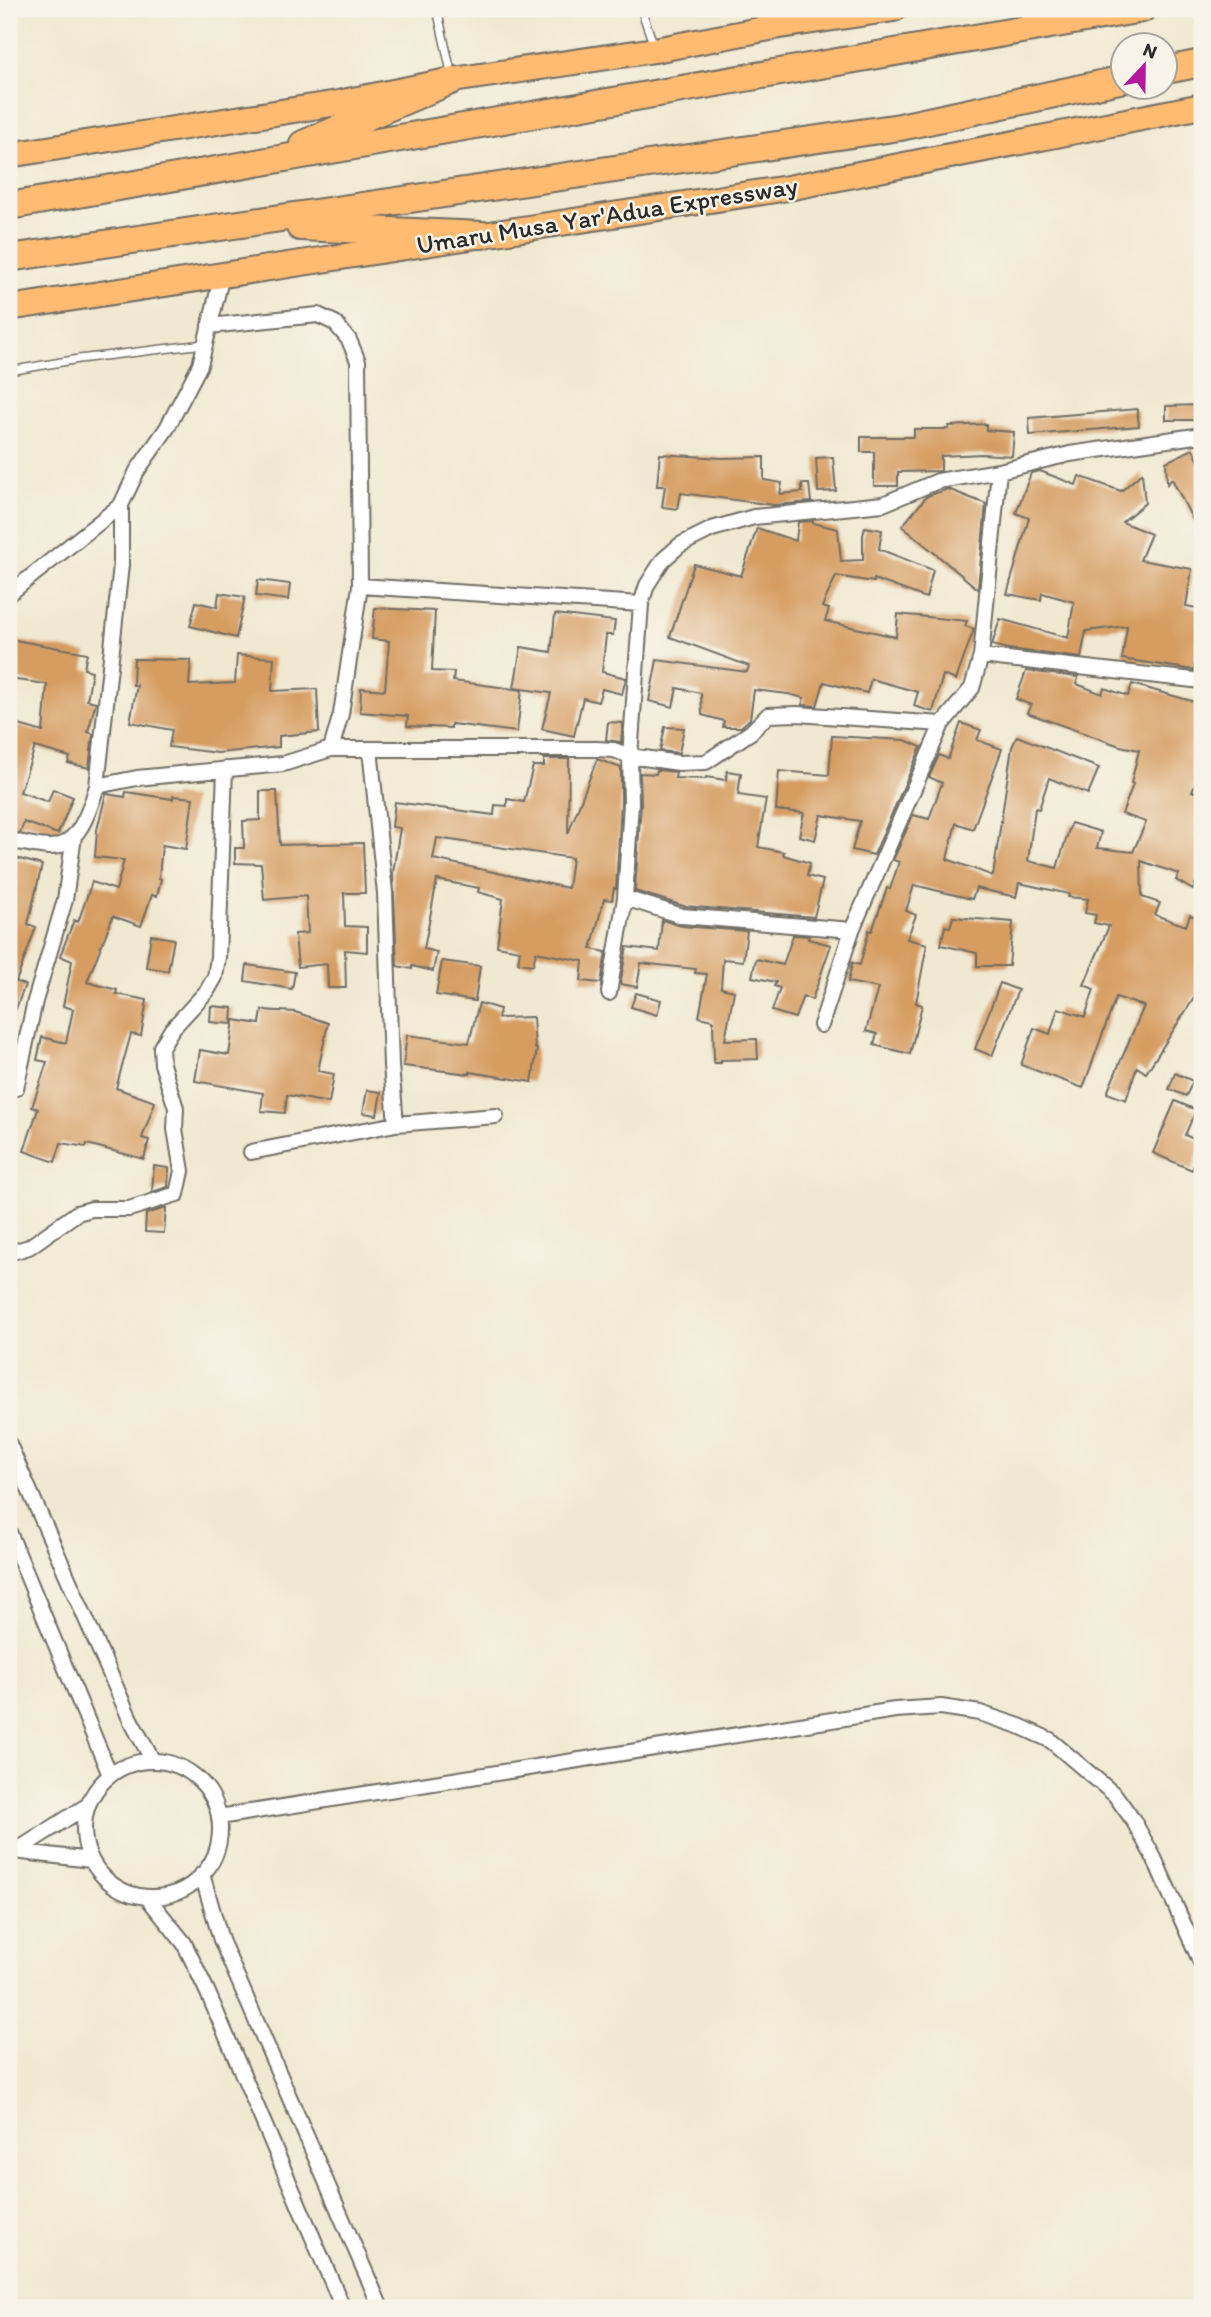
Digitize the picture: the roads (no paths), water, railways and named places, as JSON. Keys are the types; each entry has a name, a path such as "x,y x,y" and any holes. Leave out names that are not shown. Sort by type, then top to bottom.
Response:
{"highway":[{"path":"13,153 338,103 453,80 655,50 779,17 894,9"},
{"path":"9,206 1142,9"},
{"path":"1180,67 1202,62"},
{"path":"260,162 453,80"},
{"name":"Umaru Musa Yar'Adua Expressway","path":"9,258 900,127 1110,82"},
{"name":"Umaru Musa Yar'Adua Expressway","path":"9,308 788,188 1202,106"},
{"path":"239,224 482,235"}],"street":[{"path":"9,841 50,847 63,844 74,836 88,813 97,786 121,565 121,505 137,471 167,428 200,365 222,275"},
{"path":"209,326 318,315 335,323 349,340 358,361 360,586 341,714 331,749"},
{"path":"609,993 625,898 631,803 630,757 641,604 647,585 663,560 680,545 712,529 754,517 883,504 938,481 999,471 1070,454 1202,435"},
{"path":"821,1026 852,930 942,724 972,688 981,656 999,471"},
{"path":"9,594 121,505"},
{"path":"360,586 641,604"},
{"path":"981,656 1202,681"},
{"path":"97,786 137,778 283,764 331,749 597,749 614,750 630,757 679,763 706,762 751,732 768,715 797,714 942,724"},
{"path":"370,749 386,907 390,1065 396,1124"},
{"path":"9,1253 29,1247 77,1213 92,1209 129,1209 177,1194 182,1171 175,1129 176,1108 162,1064 162,1047 172,1028 207,991 215,977 225,769"},
{"path":"16,1088 35,1001 65,900 74,836"},
{"path":"625,898 682,916 852,930"},
{"path":"251,1152 396,1124 496,1116"},
{"path":"9,1444 130,1719 153,1761"},
{"path":"9,1532 110,1775"},
{"path":"219,1817 882,1712 941,1707 979,1713 1050,1740 1115,1795 1133,1820 1154,1858 1202,1965"},
{"path":"153,1761 186,1769 203,1783 215,1801 220,1824 218,1847 208,1868 192,1885 171,1895 147,1897 124,1891 105,1878 91,1860 84,1839 84,1817 91,1796 104,1779 122,1767 153,1761"},
{"path":"12,1852 88,1805"},
{"path":"12,1852 91,1860"},
{"path":"202,1874 221,1940 381,2308"},
{"path":"147,1897 184,1943 190,1955 343,2308"}],"lane":[{"path":"437,9 453,80"},
{"path":"641,9 655,50"},
{"path":"9,371 79,359 205,344"}]}
